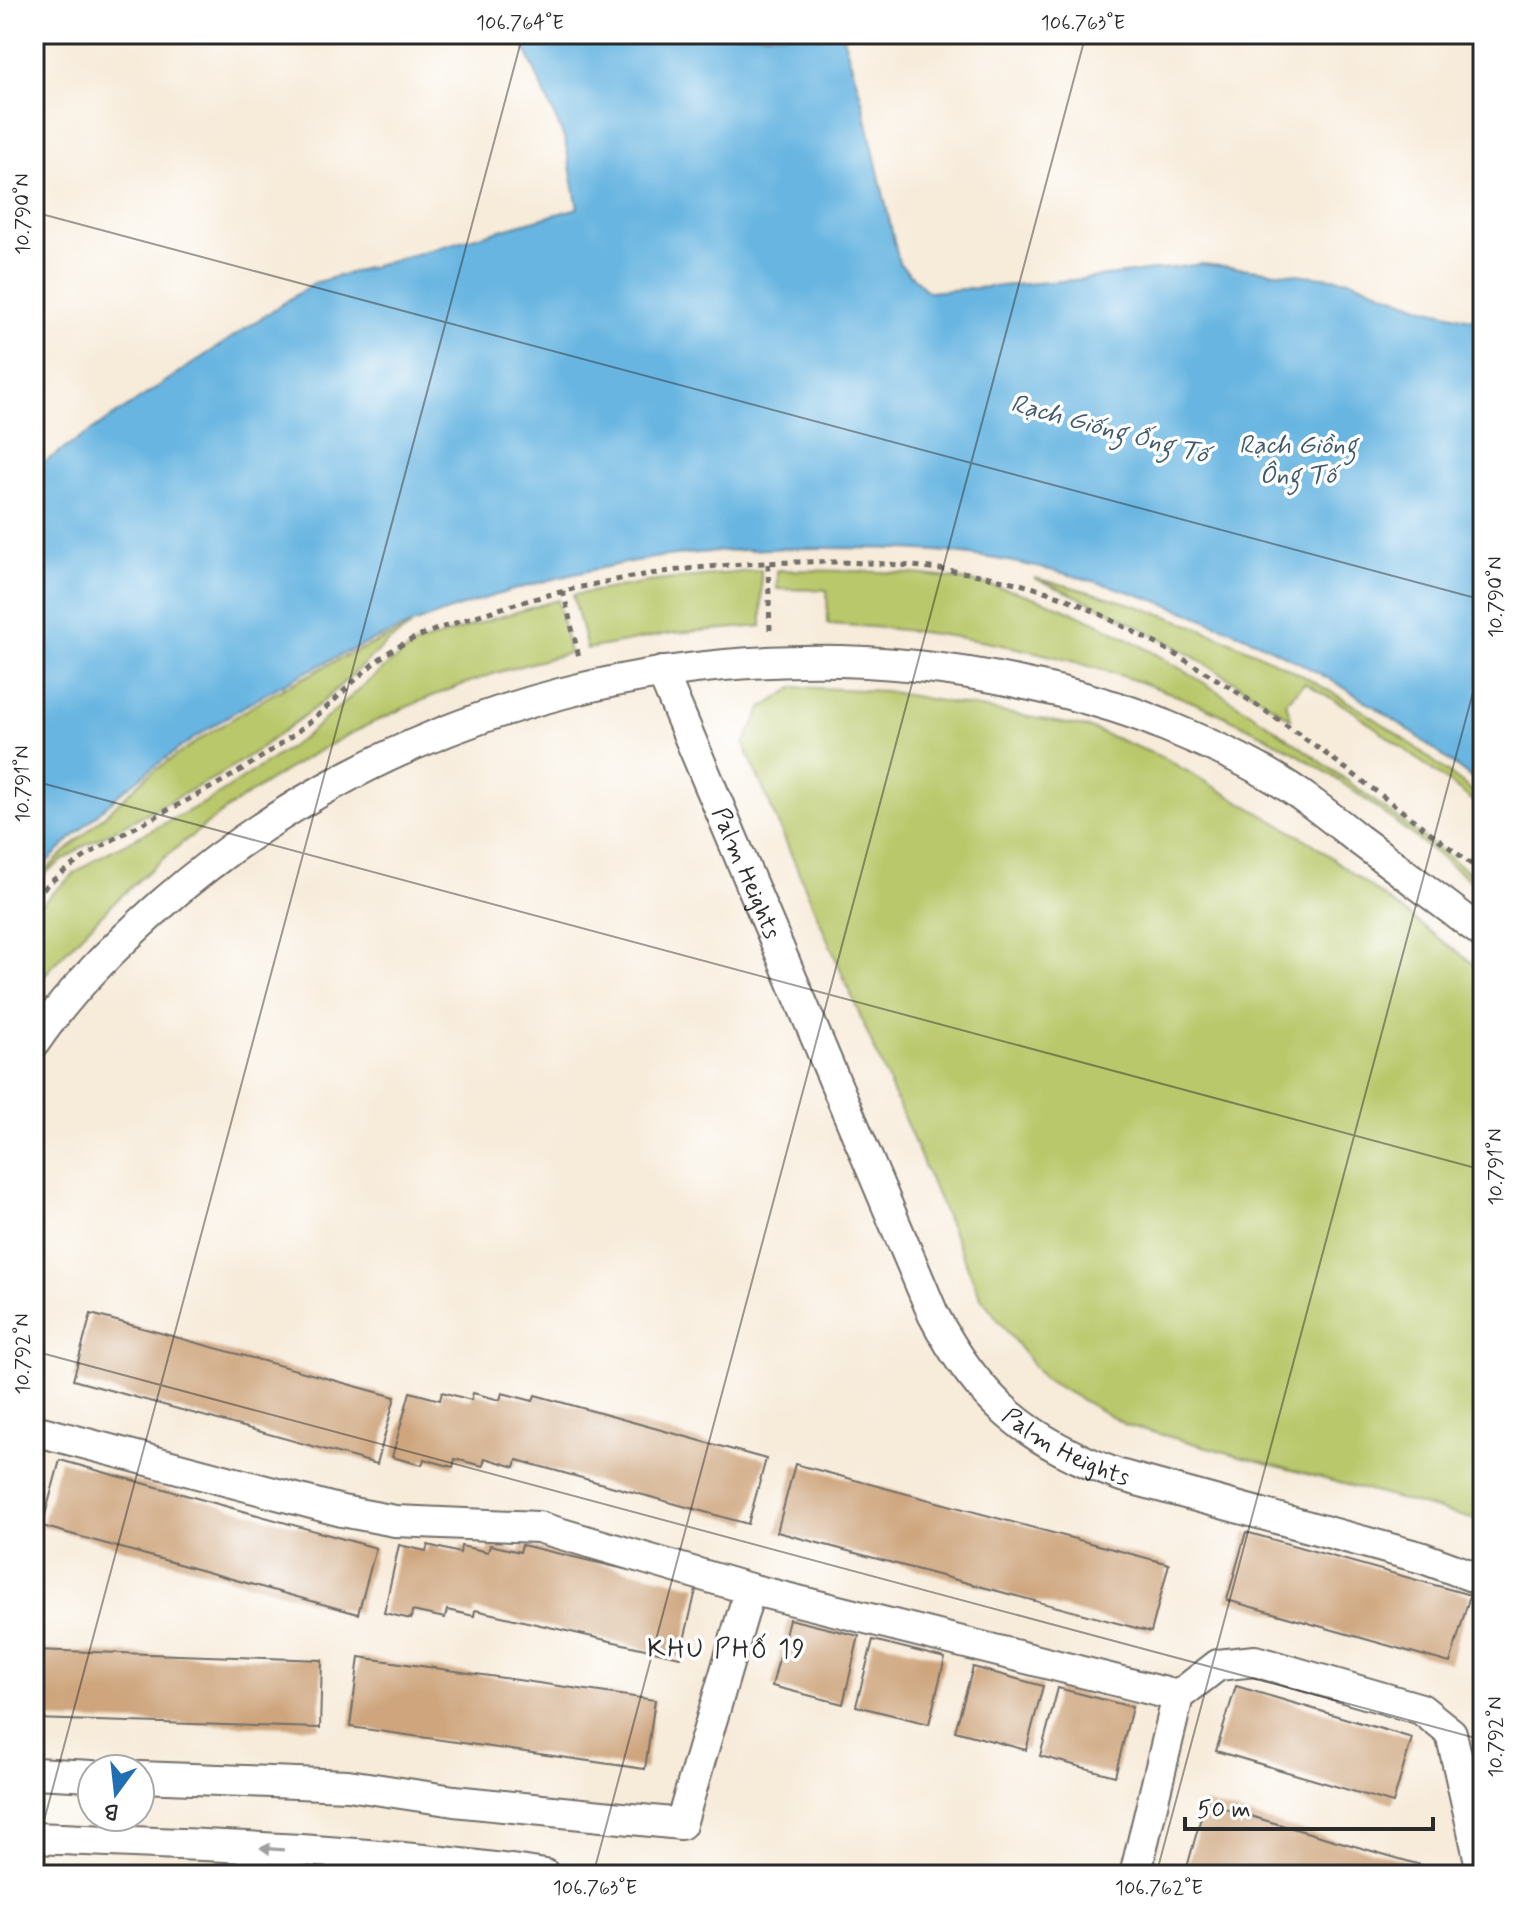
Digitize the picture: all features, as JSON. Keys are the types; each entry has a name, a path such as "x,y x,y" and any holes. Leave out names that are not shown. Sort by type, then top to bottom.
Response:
{"street":[{"path":"34,1043 89,974 147,918 226,852 293,808 373,764 463,724 565,691 662,672 803,659 897,663 989,676 1121,709 1230,754 1272,777 1483,933"},
{"name":"Palm Heights","path":"662,672 933,1314 962,1365 983,1391 1032,1433 1087,1463 1119,1475 1423,1558 1483,1580"},
{"path":"34,1430 395,1521 538,1527 750,1589 1178,1696"},
{"path":"156,1778 348,1785 454,1801 681,1824 750,1589"},
{"path":"1136,1872 1178,1696 1218,1665 1255,1661 1421,1709 1451,1733 1483,1875"},
{"path":"34,1773 76,1775"},
{"path":"34,1838 249,1847 458,1861 545,1875"}],"path":[{"path":"768,564 770,631"},
{"path":"563,591 579,657"}],"green space":[{"path":"761,570 762,626 673,633 587,649 573,595 647,582"},
{"path":"777,570 886,572 968,581 1018,592 1086,618 1171,663 1291,740 1483,883 1483,890 1323,770 1208,708 1147,684 1022,649 958,637 828,624 827,590 777,589"},
{"path":"1034,578 1159,613 1279,664 1388,728 1483,799 1483,808 1353,711 1305,683 1286,702 1291,719 1167,641"},
{"path":"558,600 569,653 493,674 427,698 301,761 186,840 132,886 34,987 34,910 73,875 95,859 210,800 302,739 415,645"},
{"path":"411,627 387,643 320,704 256,751 218,776 82,847 34,881 147,776 203,737 269,696 337,660"},
{"path":"795,687 885,691 1090,728 1164,758 1312,843 1483,971 1483,1522 1126,1425 1043,1378 980,1296 744,744 762,708"}],"water":[{"name":"Rạch Giồng Ông Tố","path":"519,34 842,34 861,96 899,263 928,292 1074,280 1202,264 1351,280 1425,308 1483,322 1483,787 1400,724 1313,670 1220,626 1132,593 1027,565 947,552 857,548 732,551 643,560 549,580 442,613 339,656 289,681 193,739 118,796 34,874 34,469 314,283 578,208 565,140"}],"building":[{"path":"91,1314 395,1397 377,1464 73,1380"},
{"path":"410,1392 440,1400 442,1392 471,1400 473,1393 500,1400 502,1393 533,1401 535,1395 766,1459 748,1524 517,1460 515,1467 485,1458 483,1466 455,1459 453,1467 424,1459 422,1465 392,1457"},
{"path":"60,1460 376,1548 358,1614 42,1526"},
{"path":"795,1464 1169,1564 1151,1632 777,1532"},
{"path":"1246,1532 1470,1595 1450,1663 1227,1600"},
{"path":"399,1545 426,1551 428,1545 460,1553 461,1546 488,1552 490,1545 520,1552 522,1545 697,1586 680,1657 475,1610 474,1616 447,1610 445,1618 412,1611 411,1619 384,1613"},
{"path":"789,1619 859,1636 843,1704 772,1686"},
{"path":"873,1640 945,1658 929,1724 856,1706"},
{"path":"34,1650 322,1660 320,1728 34,1719"},
{"path":"359,1657 655,1700 645,1769 350,1727"},
{"path":"973,1667 1043,1686 1026,1750 955,1731"},
{"path":"1236,1686 1412,1738 1393,1803 1216,1751"},
{"path":"1058,1688 1132,1707 1115,1776 1040,1756"},
{"path":"1205,1803 1452,1874 1202,1875 1186,1871"}],"district":[{"name":"KHU PHỐ 19","path":"727,1648"}],"water label":[{"name":"Rạch Giống Ống Tố","path":"1110,428"}]}
